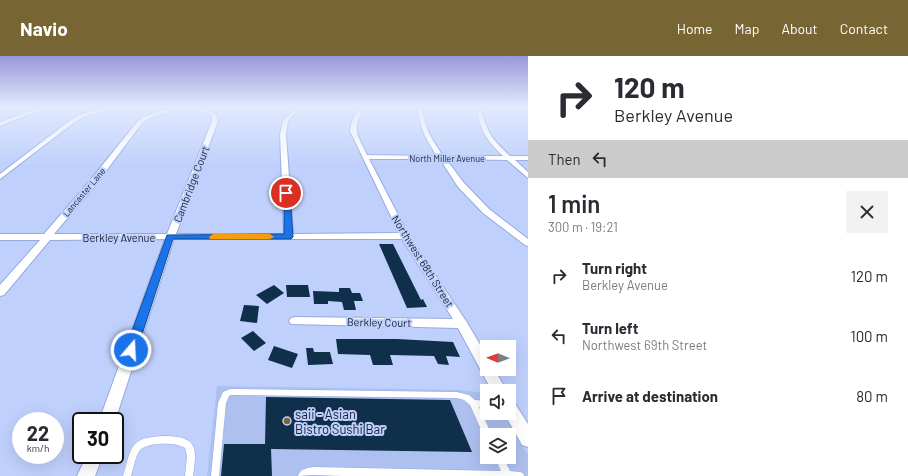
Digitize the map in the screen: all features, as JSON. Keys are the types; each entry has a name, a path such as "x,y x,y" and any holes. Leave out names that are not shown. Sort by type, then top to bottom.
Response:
{"street":[{"path":"0,177 65,127"},
{"name":"Lancaster Lane","path":"0,292 91,185 136,127"},
{"name":"Cambridge Court","path":"109,412 170,237 213,127"},
{"path":"285,127 283,134 289,237"},
{"name":"Northwest 68th Street","path":"354,127 353,131 365,157 405,236 462,324 480,356"},
{"path":"423,127 428,138 461,185 486,211 528,243"},
{"path":"483,127 491,141 528,176"},
{"name":"North Miller Avenue","path":"365,157 528,158"},
{"name":"Berkley Avenue","path":"0,238 405,236"},
{"name":"Berkley Court","path":"295,321 462,324"},
{"path":"516,419 528,439"},
{"path":"86,476 91,464"}],"lane":[{"path":"214,476 222,403 226,394 230,392 457,395 466,397 473,403 485,428"},
{"path":"473,403 480,404"},
{"path":"127,476 136,448 142,443 175,440 188,445 192,454 189,476"},
{"path":"502,464 508,476"},
{"path":"302,476 307,472 313,472 520,476"}],"shaded area":[{"path":"217,386 460,390 480,392 480,420 508,420 513,428 480,428 480,464 516,464 516,434 528,455 528,476 207,476"}],"building":[{"path":"379,244 393,244 421,300 423,299 427,307 407,308"},
{"path":"274,285 284,293 267,304 256,295"},
{"path":"286,285 308,285 310,297 287,297"},
{"path":"339,288 350,288 352,293 360,293 363,301 354,301 356,310 344,310 342,302 328,301 328,304 314,304 313,291 339,292"},
{"path":"244,305 259,306 257,323 240,321"},
{"path":"253,331 266,343 254,351 241,338"},
{"path":"336,339 397,339 453,342 460,357 446,356 449,365 438,364 434,356 390,355 393,365 373,365 370,355 338,354"},
{"path":"274,346 298,354 292,368 268,360"},
{"path":"306,348 313,348 314,352 330,352 333,364 308,365"},
{"path":"266,397 450,400 472,452 271,449 272,476 221,476 224,444 265,444"}],"slow traffic":[{"path":"213,237 270,237"}],"place":[{"name":"saii - Asian Bistro Sushi Bar","path":"287,421"}],"route":[{"path":"131,350 170,237 289,237 286,193"}]}
